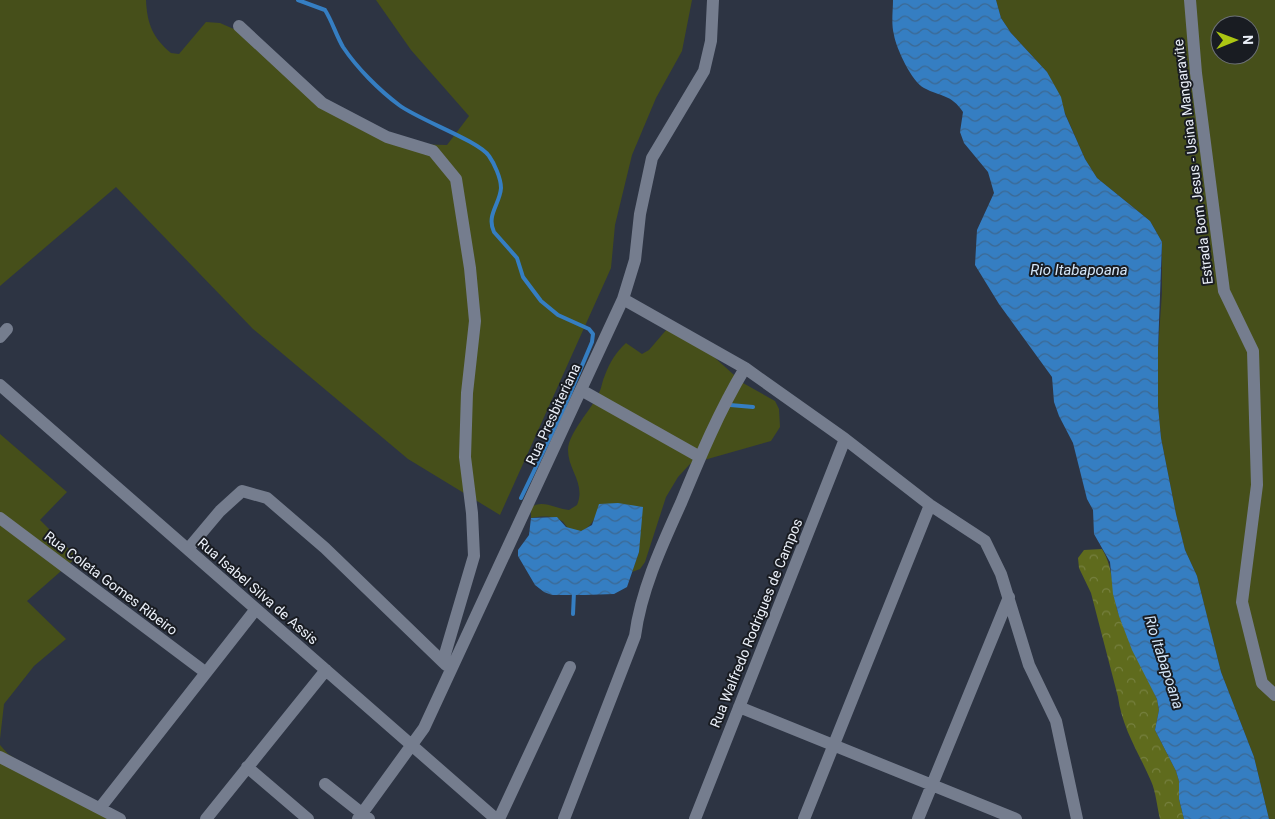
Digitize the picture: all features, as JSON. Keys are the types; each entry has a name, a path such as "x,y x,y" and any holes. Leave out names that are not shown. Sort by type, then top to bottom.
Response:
{"street":[{"name":"Rua Presbiteriana","path":"363,817 424,728 623,299 635,260 640,214 652,158 704,71 712,41 713,0"},
{"name":"Estrada Bom Jesus - Usina Mangaravite","path":"1190,0 1196,73 1224,290 1253,351 1256,485 1242,602 1262,683 1275,695"},
{"path":"239,26 322,103 387,137 433,151 456,179 470,268 475,321 467,393 465,457 472,513 474,556 443,661"},
{"path":"623,299 745,368 845,439 930,505 985,541 1009,596 1030,665 1056,721 1077,819"},
{"path":"564,819 636,636 638,612 664,542 722,406 745,368"},
{"name":"Rua Isabel Silva de Assis","path":"0,385 411,746 498,819"},
{"path":"581,390 700,457"},
{"name":"Rua Walfredo Rodrigues de Campos","path":"695,819 845,439"},
{"path":"188,549 220,511 242,491 267,498 325,548 443,661 451,671"},
{"path":"804,819 930,505"},
{"name":"Rua Coleta Gomes Ribeiro","path":"0,518 205,672"},
{"path":"918,819 1009,596"},
{"path":"100,808 256,609"},
{"path":"498,819 570,666"},
{"path":"206,819 326,670"},
{"path":"739,707 1016,819"},
{"path":"0,757 120,819"},
{"path":"247,766 308,819"},
{"path":"325,784 363,817"}],"green space":[{"path":"0,0 146,0 148,16 155,36 171,53 179,54 206,22 220,23 236,30 320,97 411,144 447,145 469,116 411,50 376,0 692,0 682,51 656,98 632,155 615,225 611,268 500,515 408,459 253,329 116,187 0,286"},
{"path":"996,0 1275,0 1275,819 1269,819 1254,757 1221,672 1197,576 1185,550 1161,438 1158,406 1158,349 1162,293 1162,242 1150,221 1097,178 1085,159 1047,72 1011,33 1001,18"},
{"path":"667,329 695,340 743,383 775,401 779,409 780,427 771,441 690,464 678,477 666,497 645,562 640,569 632,572 639,552 598,510 590,525 578,532 572,531 559,519 543,516 531,518 531,507 545,504 569,510 577,505 579,490 568,450 572,436 596,399 609,366 619,350 626,343 642,354 649,350"},
{"path":"0,434 67,492 40,520 77,557 27,601 66,639 34,666 4,704 0,739"},
{"path":"1102,549 1109,565 1119,615 1157,699 1159,710 1155,730 1176,771 1179,781 1179,799 1184,819 1160,819 1153,785 1123,719 1091,593 1079,568 1078,558 1084,550"},
{"path":"0,745 8,754 112,819 0,819"}],"water":[{"name":"Rio Itabapoana","path":"893,0 996,0 1001,18 1011,33 1047,72 1061,97 1065,114 1085,159 1097,178 1150,221 1162,242 1158,349 1158,406 1161,438 1185,550 1197,576 1221,672 1254,757 1269,819 1184,819 1179,799 1179,781 1176,771 1155,730 1159,710 1157,699 1132,650 1119,616 1113,594 1110,562 1094,534 1093,510 1087,499 1073,443 1054,402 1052,377 999,304 975,265 977,230 994,193 988,172 964,143 960,132 963,112 959,106 950,99 919,85 905,64 895,41 893,31"},
{"path":"618,503 643,507 639,552 627,587 614,594 552,595 535,585 518,556 518,550 529,535 531,518 557,517 566,527 581,531 592,525 599,504"}],"waterway":[{"path":"298,0 325,10 343,47 376,86 391,99 408,111 474,144 489,156 497,171 501,188 492,215 494,232 517,258 523,277 541,301 558,315 589,329 593,334 592,342 562,413 521,498"},
{"path":"730,405 753,407"},
{"path":"573,614 574,592"}]}
